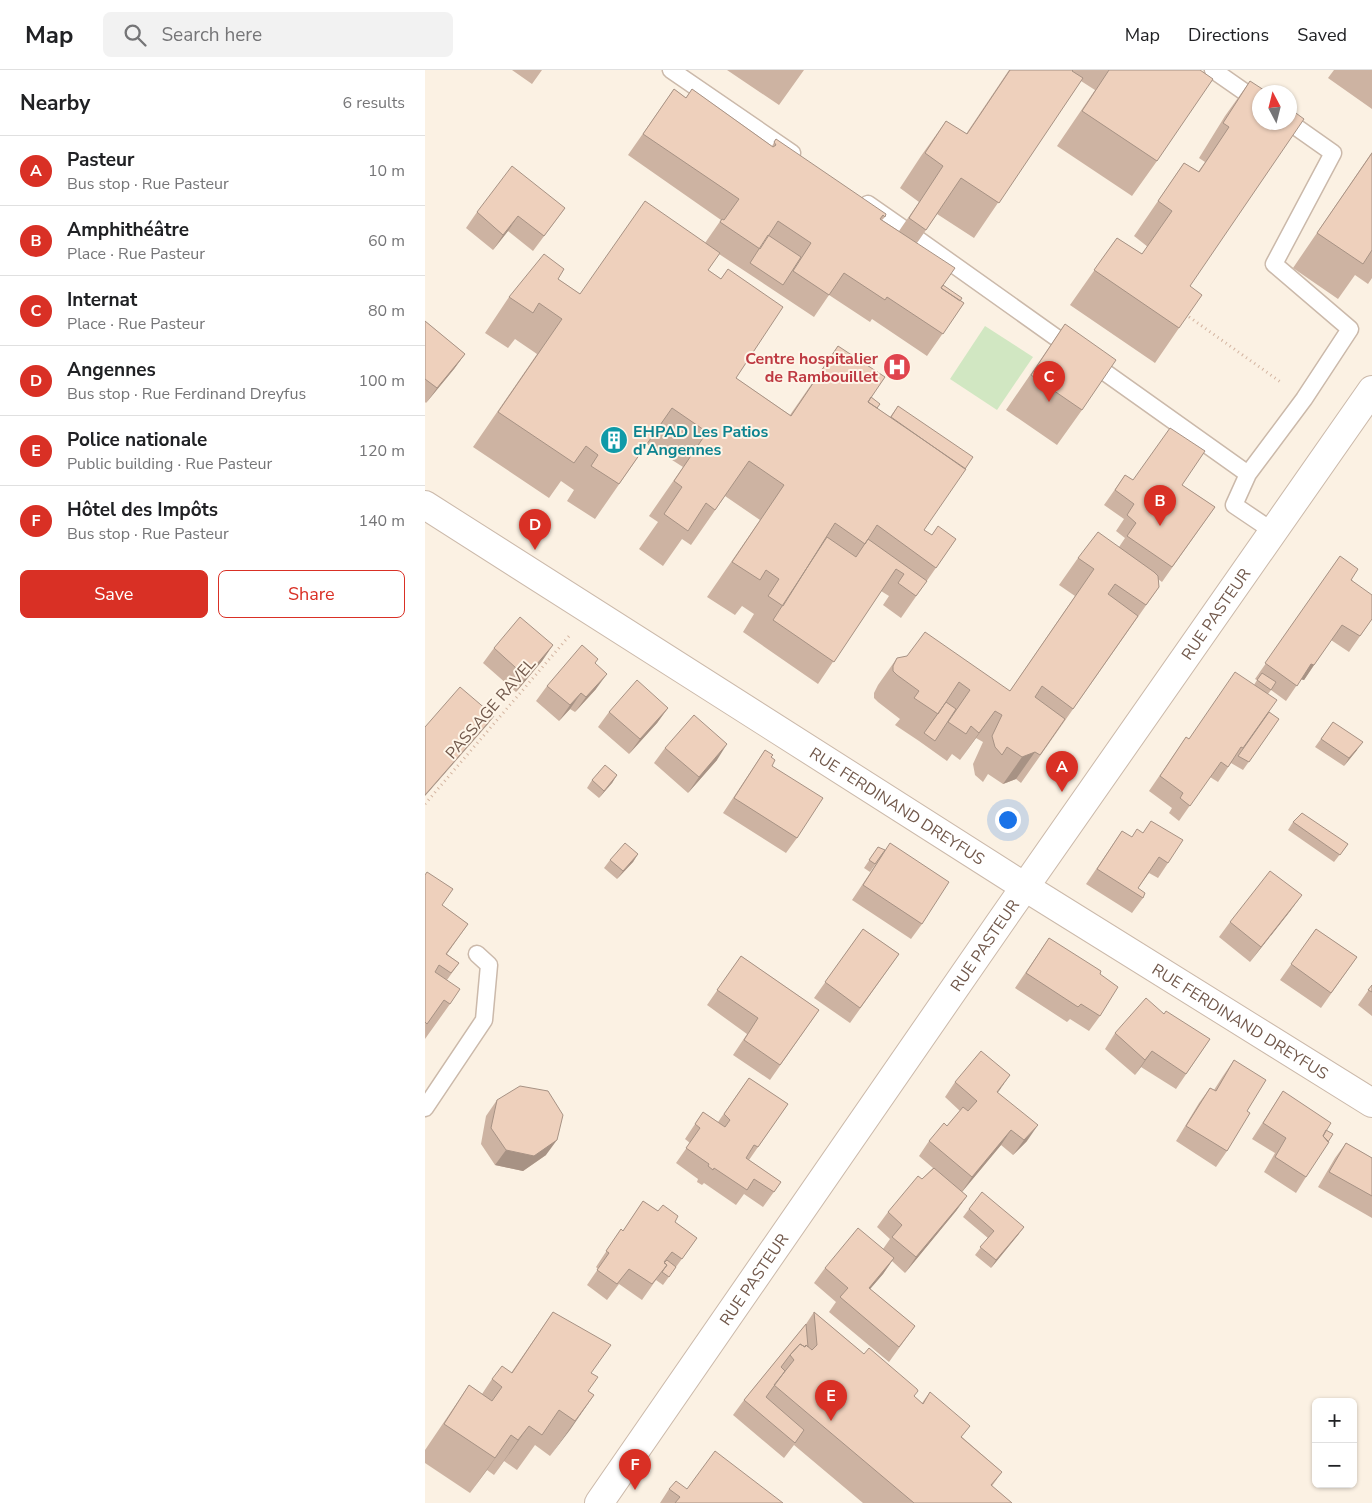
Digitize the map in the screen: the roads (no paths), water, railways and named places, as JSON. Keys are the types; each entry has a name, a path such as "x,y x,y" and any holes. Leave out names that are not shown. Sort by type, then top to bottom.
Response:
{"street":[{"name":"RUE PASTEUR","path":"599,1503 1372,390"},
{"name":"RUE FERDINAND DREYFUS","path":"425,505 1025,887 1372,1103"}],"lane":[{"path":"671,70 803,160"},
{"path":"1213,70 1252,97"},
{"path":"1274,532 1235,505 1248,474 1305,399 1350,329 1274,264 1333,153 1297,128"},
{"path":"852,193 901,227"},
{"path":"919,240 1248,474"},
{"path":"425,1108 484,1020 489,964 477,954"}],"place":[{"name":"Centre hospitalier de Rambouillet","path":"897,367"},
{"name":"Internat","path":"1049,402"},
{"name":"EHPAD Les Patios d'Angennes","path":"614,440"},
{"name":"Amphithéâtre","path":"1160,526"},
{"name":"Angennes","path":"535,550"},
{"name":"Pasteur","path":"1062,792"},
{"name":"Police nationale","path":"831,1421"},
{"name":"Hôtel des Impôts","path":"635,1490"}]}
